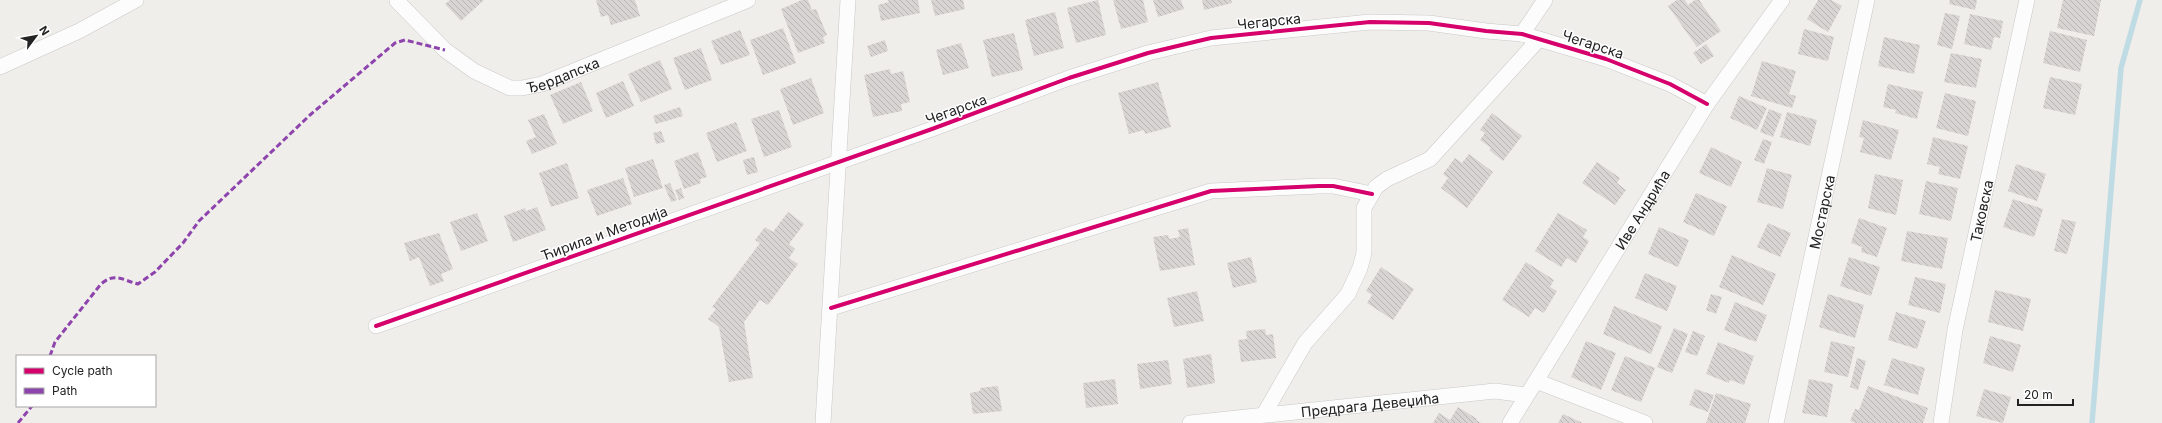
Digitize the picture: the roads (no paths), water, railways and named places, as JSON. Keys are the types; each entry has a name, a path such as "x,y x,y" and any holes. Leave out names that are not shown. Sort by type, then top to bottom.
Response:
{"street":[{"path":"0,67 79,31 136,0"},
{"name":"Ђердапска","path":"397,1 445,50 474,71 510,88 522,88 542,84 748,0"},
{"path":"823,423 831,308 848,0"},
{"path":"1522,34 1545,0"},
{"name":"Иве Андрића","path":"1510,423 1707,104 1782,0"},
{"name":"Мостарска","path":"1776,423 1867,0"},
{"name":"Таковска","path":"1941,423 1955,330 2026,0"},
{"name":"Чегарска","path":"839,162 1069,78 1148,52 1211,38 1370,22 1429,23 1486,31 1522,34 1606,59 1670,84 1707,104"},
{"path":"1264,414 1305,343 1348,294 1360,268 1364,253 1364,208 1372,194 1387,179 1430,159 1539,39"},
{"name":"Ћирила и Методија","path":"376,326 839,162"},
{"path":"831,308 1211,191 1333,186 1372,194"},
{"path":"1536,381 1643,423"},
{"name":"Предрага Девеџића","path":"1190,423 1264,414 1495,391 1526,395"}],"waterway":[{"path":"2092,423 2121,68 2140,0"}]}
